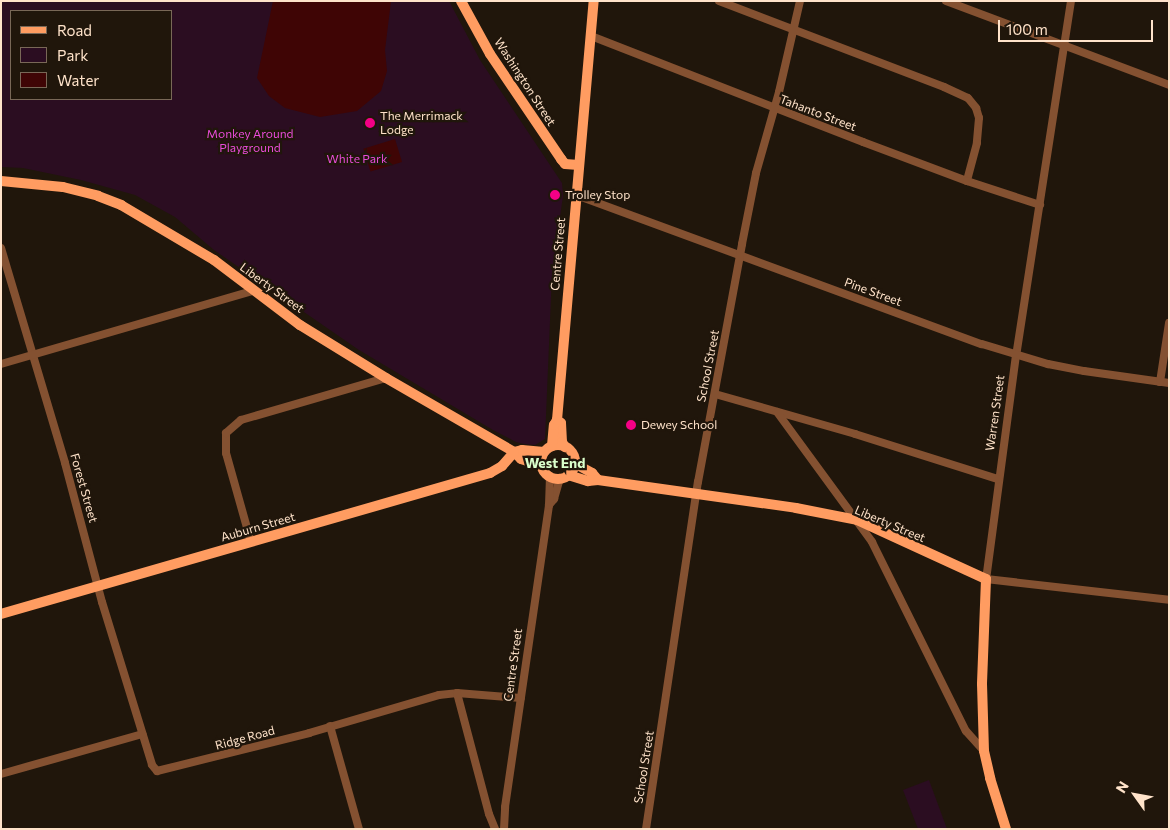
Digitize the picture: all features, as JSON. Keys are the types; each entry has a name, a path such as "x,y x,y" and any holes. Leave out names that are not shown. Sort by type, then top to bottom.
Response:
{"street":[{"name":"Washington Street","path":"461,1 490,54 561,159 565,164 578,165"},
{"name":"Centre Street","path":"548,449 554,425 558,420 578,165 594,1"},
{"path":"719,1 944,87 968,98 976,108 979,118 976,143 967,181"},
{"name":"School Street","path":"646,829 696,495 740,255 756,173 800,1"},
{"path":"946,1 1169,85"},
{"name":"Warren Street","path":"1006,829 984,751 982,684 986,579 1016,355 1071,1"},
{"name":"Tahanto Street","path":"591,36 967,181 1040,205"},
{"name":"Liberty Street","path":"1,180 63,187 98,196 121,205 199,250 300,325 386,378 514,452 521,459 542,466"},
{"name":"Pine Street","path":"576,195 1016,355 1084,371 1169,383"},
{"name":"Forest Street","path":"1,248 66,463 98,585 142,734"},
{"path":"1,364 252,291"},
{"path":"1160,382 1169,323"},
{"path":"251,542 226,453 226,433 241,420 386,378"},
{"path":"715,394 855,434 998,479"},
{"path":"777,412 872,542 966,731 984,751"},
{"name":"Centre Street","path":"558,420 561,423 562,442 566,447"},
{"path":"514,452 566,447 572,454 574,463 559,476 542,466 548,449"},
{"name":"Auburn Street","path":"1,614 490,473 502,466 514,452"},
{"name":"Liberty Street","path":"574,463 592,473 598,480"},
{"name":"Centre Street","path":"504,829 504,806 549,505 554,500 559,476"},
{"name":"Liberty Street","path":"559,476 796,508 857,520 986,579 1169,600"},
{"path":"457,693 489,814 495,829"},
{"name":"Ridge Road","path":"142,734 152,765 157,771 330,726 439,695 457,693 521,698"},
{"path":"330,726 359,829"},
{"path":"1,774 142,734"}],"green space":[{"name":"White Park","path":"1,1 449,1 480,60 562,183 563,196 552,273 545,439 535,445 524,444 493,430 359,350 214,250 175,217 135,195 81,180 23,168 1,167"},
{"path":"929,780 947,829 918,829 903,790"}],"water":[{"path":"273,1 391,1 385,50 387,71 381,91 357,111 320,117 285,108 269,96 257,78"},
{"path":"395,139 402,162 370,172 363,149"}],"place":[{"name":"The Merrimack Lodge","path":"370,123"},
{"name":"Trolley Stop","path":"555,195"},
{"name":"Dewey School","path":"631,425"}],"district":[{"name":"West End","path":"555,463"}],"park label":[{"name":"Monkey Around Playground","path":"250,141"}]}
